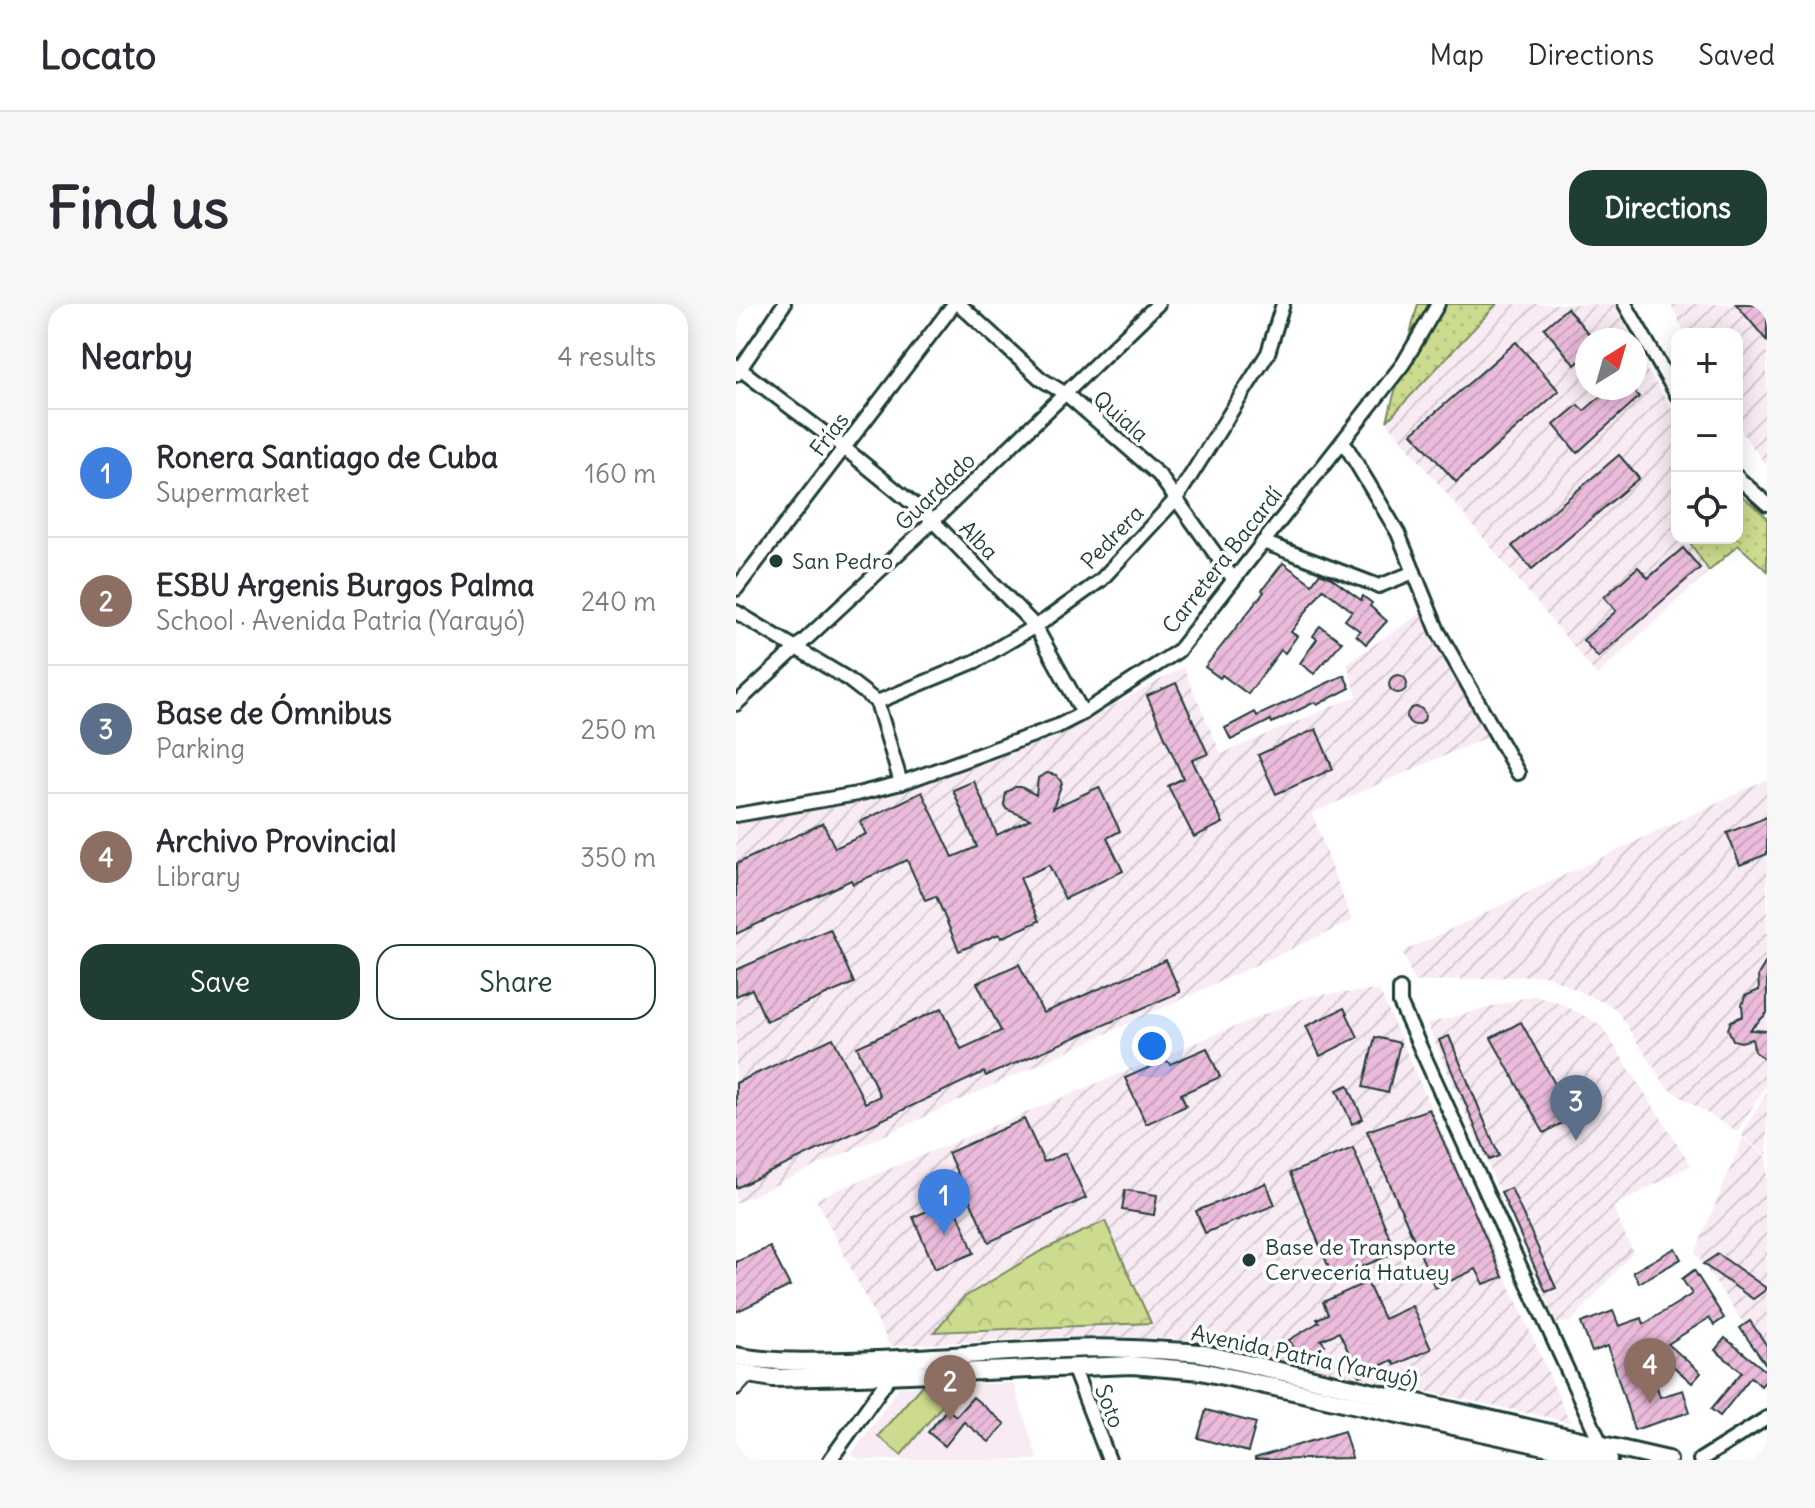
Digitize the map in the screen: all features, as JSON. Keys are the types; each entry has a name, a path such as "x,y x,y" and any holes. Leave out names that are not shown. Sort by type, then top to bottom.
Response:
{"main road":[{"name":"Avenida Patria (Yarayó)","path":"736,1356 766,1361 903,1360 1130,1348 1200,1353 1606,1456"},
{"name":"Avenida Patria (Yarayó)","path":"742,1373 773,1378 1132,1365 1201,1371 1606,1456 1668,1460"}],"street":[{"path":"737,370 784,304"},
{"name":"Quiala","path":"956,304 1041,379 1066,394 1159,475 1234,580"},
{"name":"Frías","path":"736,589 956,304"},
{"name":"Guardado","path":"736,704 933,521 1158,304"},
{"name":"Pedrera","path":"877,702 976,661 1035,626 1101,580 1176,499 1268,353 1283,304"},
{"name":"Carretera Bacardí","path":"736,815 857,794 901,783 1058,726 1178,651 1403,364 1438,304"},
{"path":"1625,304 1671,384"},
{"name":"Alba","path":"737,370 843,447 933,521 1035,626 1083,713"},
{"path":"1343,441 1398,533 1438,631 1518,773"},
{"path":"1743,482 1767,504"},
{"path":"1263,542 1379,586 1414,572"},
{"path":"736,612 846,678 877,702 901,783"},
{"path":"1400,989 1400,1003 1606,1456"},
{"path":"830,1460 903,1360"},
{"name":"Soto","path":"1073,1367 1109,1460"},
{"path":"736,1388 742,1373"},
{"path":"1700,1460 1767,1418"}],"shaded area":[{"path":"1497,304 1615,304 1626,328 1575,328 1575,400 1647,400 1647,371 1671,408 1671,544 1691,544 1709,571 1597,675 1387,422"},
{"path":"1671,304 1767,304 1767,466 1743,434 1743,328 1682,328"},
{"path":"1427,609 1490,736 1312,813 1352,921 736,1203 736,824 1053,739 1183,667 1221,754 1357,696 1347,663"},
{"path":"1767,779 1767,1083 1737,1132 1667,1088 1615,1008 1545,975 1414,982 1403,952"},
{"path":"1379,990 1570,1422 1172,1338 1057,1337 890,1346 816,1199 1309,996"},
{"path":"1535,995 1558,1002 1601,1025 1691,1165 1613,1207 1633,1252 1571,1322 1557,1324 1427,1024"},
{"path":"1767,1092 1767,1156 1741,1135"},
{"path":"1743,1138 1767,1158 1767,1357 1695,1253"},
{"path":"1013,1383 1038,1460 860,1460 852,1454 899,1387"}],"green space":[{"path":"1418,304 1497,304 1387,421"},
{"path":"1743,497 1767,517 1767,571 1738,545 1709,571 1691,544 1743,544"},
{"path":"1105,1221 1151,1323 934,1332 963,1298 1041,1251"},
{"path":"922,1385 944,1403 901,1455 878,1436"}],"building":[{"path":"1736,304 1767,304 1767,341"},
{"path":"1567,308 1584,328 1575,328 1575,365 1544,328"},
{"path":"1516,342 1559,391 1456,482 1412,433"},
{"path":"1596,400 1636,400 1577,453 1554,425 1578,405 1584,411"},
{"path":"1619,455 1639,478 1532,569 1512,546"},
{"path":"1683,548 1700,568 1598,657 1583,640 1616,611 1604,597 1638,567 1648,578"},
{"path":"1283,563 1312,584 1320,573 1331,578 1361,600 1363,596 1387,621 1366,644 1356,635 1360,631 1345,620 1352,611 1323,589 1291,632 1297,636 1285,653 1281,650 1248,694 1205,667"},
{"path":"1320,626 1342,642 1314,674 1300,663 1317,639 1313,636"},
{"path":"1344,675 1350,688 1231,740 1225,728 1255,712 1257,716"},
{"path":"1394,675 1402,675 1407,684 1405,691 1394,693 1389,688 1389,680"},
{"path":"1176,683 1208,754 1192,760 1223,823 1194,837 1168,786 1183,778 1147,696"},
{"path":"1416,707 1425,716 1416,725 1407,716"},
{"path":"1316,729 1333,769 1276,794 1258,755"},
{"path":"1047,773 1056,775 1062,783 1053,808 1099,787 1120,831 1107,838 1123,871 1065,899 1049,865 1020,878 1039,921 1001,938 999,934 959,951 936,896 925,900 907,860 853,884 851,880 736,934 736,864 823,823 835,848 866,834 860,822 922,792 953,857 977,847 953,790 974,781 997,835 1030,819 1006,809 1006,793 1021,787 1036,795 1038,778"},
{"path":"1767,817 1767,854 1740,865 1727,833"},
{"path":"830,929 854,983 766,1021 752,989 736,996 736,970"},
{"path":"1166,960 1180,992 986,1076 984,1072 736,1188 736,1083 833,1038 865,1103 880,1096 857,1047 942,1008 961,1049 1001,1031 977,983 1019,964 1043,1013"},
{"path":"1767,960 1767,1013 1750,1030 1767,1031 1767,1060 1755,1052 1752,1039 1741,1042 1733,1040 1728,1029 1731,1021 1743,1016 1745,996 1759,990 1758,975"},
{"path":"1344,1008 1358,1037 1320,1056 1306,1026"},
{"path":"1521,1022 1573,1117 1544,1133 1491,1038"},
{"path":"1449,1036 1499,1156 1489,1160 1439,1040"},
{"path":"1375,1037 1400,1043 1388,1093 1363,1087"},
{"path":"1207,1048 1220,1077 1181,1094 1186,1106 1146,1124 1125,1078 1166,1060 1170,1064"},
{"path":"1348,1085 1363,1119 1352,1124 1337,1090"},
{"path":"1429,1109 1503,1277 1484,1284 1476,1269 1435,1288 1367,1131"},
{"path":"1024,1119 1044,1162 1065,1153 1086,1198 989,1242 948,1153"},
{"path":"1353,1148 1396,1253 1333,1278 1290,1173"},
{"path":"1266,1183 1275,1205 1205,1233 1196,1211"},
{"path":"1511,1188 1556,1288 1546,1292 1501,1192"},
{"path":"1125,1190 1157,1195 1154,1215 1122,1210"},
{"path":"953,1200 974,1253 935,1269 913,1217"},
{"path":"770,1247 790,1286 736,1312 736,1262"},
{"path":"1675,1248 1681,1259 1639,1283 1633,1272"},
{"path":"1718,1254 1766,1288 1763,1292 1753,1299 1703,1264"},
{"path":"1694,1270 1724,1318 1714,1325 1709,1318 1668,1344 1701,1373 1692,1383 1665,1359 1650,1364 1660,1397 1683,1390 1690,1412 1634,1430 1608,1346 1592,1352 1581,1323 1613,1311 1619,1326 1642,1318 1644,1324 1692,1294 1682,1279"},
{"path":"1367,1282 1384,1319 1412,1306 1431,1349 1395,1365 1392,1360 1360,1376 1339,1332 1321,1340 1325,1345 1302,1359 1289,1340 1328,1314 1323,1302"},
{"path":"1750,1321 1767,1346 1767,1366 1740,1328"},
{"path":"1725,1338 1767,1372 1767,1379 1761,1386 1751,1377 1720,1416 1711,1409 1742,1372 1715,1350"},
{"path":"973,1397 1005,1424 989,1442 964,1422 945,1446 928,1432 947,1409 956,1416"},
{"path":"1206,1410 1256,1423 1248,1452 1198,1438"},
{"path":"1344,1431 1352,1458 1255,1460 1255,1458"}],"place":[{"name":"San Pedro","path":"776,561"},
{"name":"Base de Ómnibus","path":"1576,1141"},
{"name":"Ronera Santiago de Cuba","path":"944,1235"},
{"name":"Base de Transporte Cervecería Hatuey","path":"1249,1260"},
{"name":"Archivo Provincial","path":"1650,1404"},
{"name":"ESBU Argenis Burgos Palma","path":"950,1421"}]}
